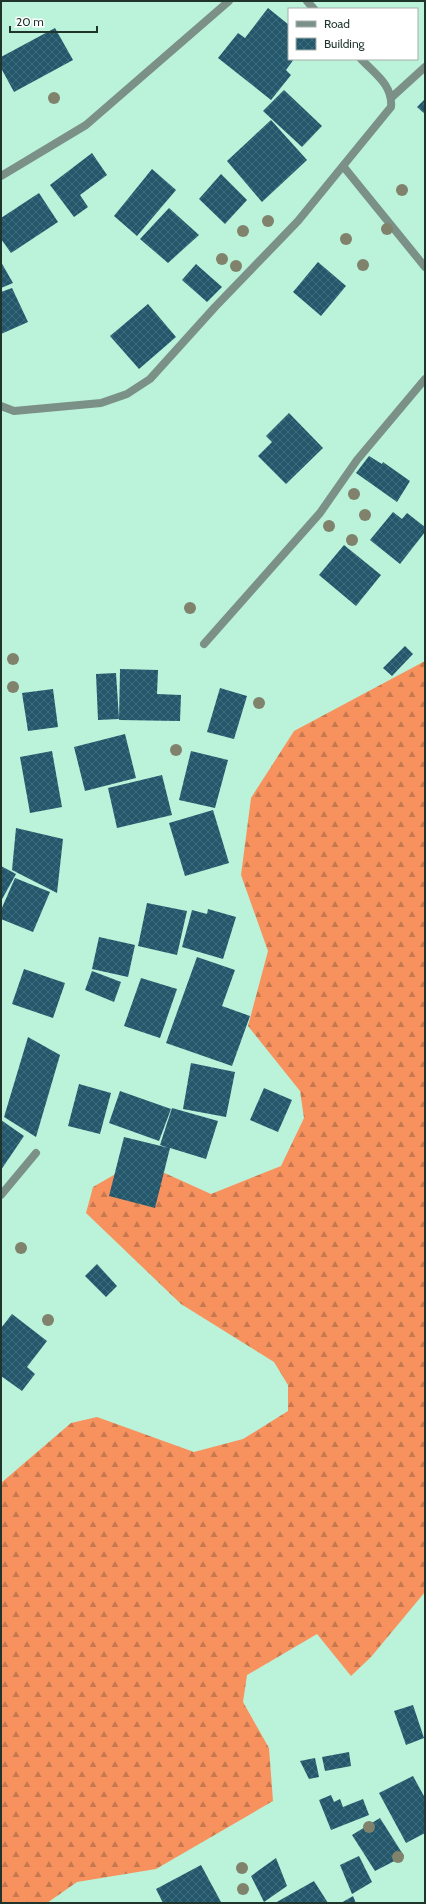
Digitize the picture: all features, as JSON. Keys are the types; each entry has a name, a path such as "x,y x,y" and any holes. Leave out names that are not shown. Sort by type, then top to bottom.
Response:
{"street":[{"path":"1,176 86,125 229,1"},
{"path":"1,406 14,411 101,403 127,394 150,379 215,306 298,221 391,107 392,97 389,88 362,60"},
{"path":"392,97 425,67"},
{"path":"343,166 425,267"},
{"path":"204,644 320,513 357,460 425,379"},
{"path":"1,1195 36,1154"}],"green space":[{"path":"425,661 425,1592 371,1657 351,1676 317,1634 247,1675 243,1702 269,1748 273,1801 156,1869 77,1882 47,1903 1,1903 1,1483 71,1423 97,1417 194,1452 243,1439 288,1411 288,1385 274,1362 181,1304 86,1213 93,1187 138,1161 211,1194 281,1166 304,1118 300,1091 248,1026 268,951 241,875 251,798 294,731"}],"building":[{"path":"268,8 288,24 288,60 293,60 286,70 291,75 271,100 218,58 238,33 245,38"},
{"path":"55,28 73,60 14,92 1,68 1,57"},
{"path":"284,90 322,126 302,147 263,111"},
{"path":"425,99 425,114 417,107"},
{"path":"271,120 307,160 262,202 227,161"},
{"path":"92,153 107,175 80,195 88,207 74,217 50,185"},
{"path":"152,169 176,190 137,236 114,216"},
{"path":"221,174 247,200 225,224 199,199"},
{"path":"39,193 58,222 11,253 1,239 1,218"},
{"path":"169,208 199,235 168,263 140,239"},
{"path":"1,262 13,283 1,288"},
{"path":"318,262 346,286 321,316 293,292"},
{"path":"196,264 222,287 207,302 182,280"},
{"path":"12,288 28,322 1,334 1,292"},
{"path":"148,304 176,337 139,369 110,336"},
{"path":"289,413 323,448 286,484 258,456 272,442 266,436"},
{"path":"369,456 382,464 383,462 410,481 397,502 356,473"},
{"path":"393,512 402,519 407,513 425,527 425,532 400,564 370,540"},
{"path":"344,545 381,575 356,606 319,575"},
{"path":"405,646 413,654 392,676 383,668"},
{"path":"120,669 158,670 157,694 181,695 180,721 119,720"},
{"path":"116,673 119,719 98,720 96,674"},
{"path":"220,688 247,696 234,739 207,732"},
{"path":"53,689 58,727 28,731 22,693"},
{"path":"125,734 136,778 85,791 74,747"},
{"path":"52,751 62,807 30,813 20,757"},
{"path":"191,751 228,760 215,808 179,800"},
{"path":"162,775 172,815 117,828 108,788"},
{"path":"213,810 229,863 185,876 169,823"},
{"path":"16,828 63,839 57,893 12,870"},
{"path":"1,866 16,874 1,901"},
{"path":"15,878 50,892 33,932 1,919 1,910"},
{"path":"147,903 187,911 177,955 138,946"},
{"path":"208,909 236,917 223,959 182,947 192,910 207,914"},
{"path":"99,937 135,945 128,977 92,969"},
{"path":"197,957 235,970 222,1006 250,1016 232,1066 166,1043"},
{"path":"24,969 65,983 53,1018 12,1004"},
{"path":"92,971 121,982 114,1002 85,990"},
{"path":"141,978 177,989 160,1038 124,1026"},
{"path":"28,1037 60,1055 36,1137 4,1117"},
{"path":"191,1063 235,1072 226,1117 183,1109"},
{"path":"79,1084 111,1093 100,1134 68,1126"},
{"path":"264,1088 292,1100 278,1132 250,1120"},
{"path":"120,1091 171,1109 159,1141 109,1123"},
{"path":"172,1108 218,1121 206,1159 170,1148 155,1208 109,1196 124,1137 169,1148 160,1145"},
{"path":"1,1120 24,1136 1,1170"},
{"path":"97,1264 117,1286 106,1297 85,1276"},
{"path":"12,1314 47,1341 27,1367 35,1374 22,1391 1,1376 1,1328"},
{"path":"413,1705 424,1738 406,1745 394,1711"},
{"path":"349,1752 351,1766 325,1771 322,1757"},
{"path":"315,1758 319,1777 309,1779 300,1761"},
{"path":"413,1776 425,1798 425,1833 406,1843 379,1793"},
{"path":"331,1795 334,1802 340,1799 343,1807 363,1799 369,1815 331,1830 319,1800"},
{"path":"380,1818 404,1856 375,1871 352,1835"},
{"path":"359,1856 372,1882 352,1894 340,1865"},
{"path":"276,1858 287,1886 264,1902 251,1876"},
{"path":"201,1865 221,1902 163,1903 156,1889"},
{"path":"314,1881 328,1903 275,1903"},
{"path":"353,1896 356,1903 341,1903"}]}
